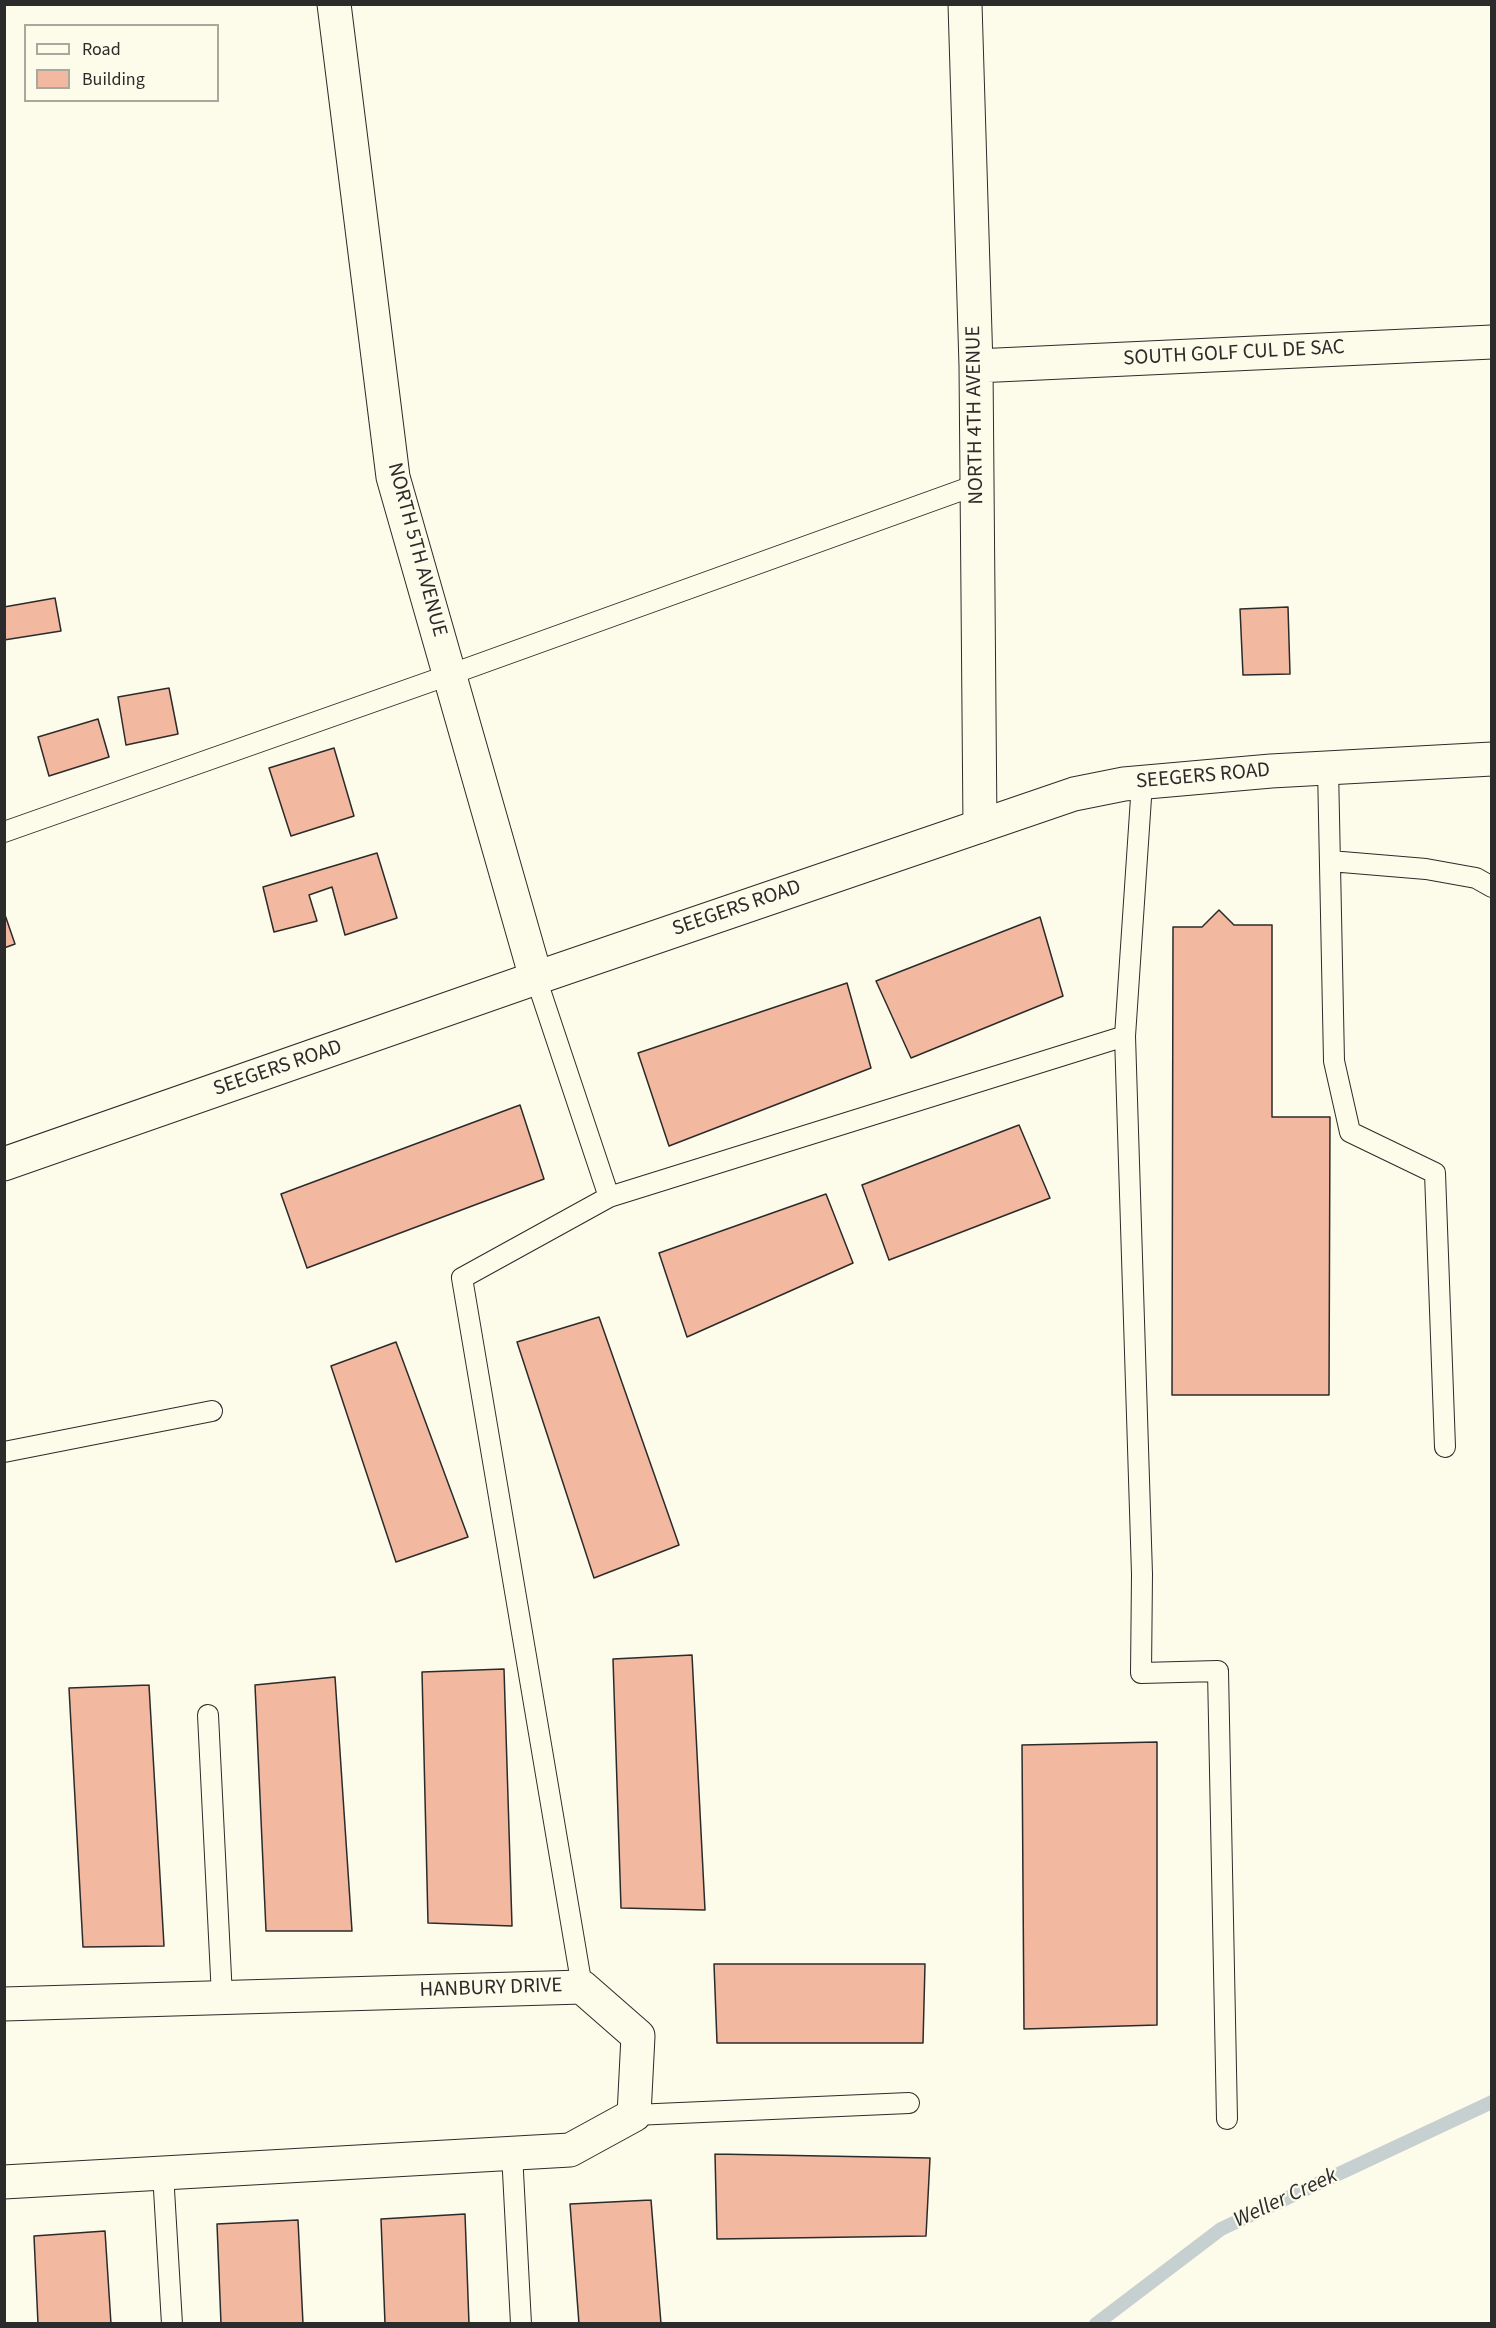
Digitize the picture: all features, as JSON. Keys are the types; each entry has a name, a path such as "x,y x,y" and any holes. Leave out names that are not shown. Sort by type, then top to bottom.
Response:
{"street":[{"name":"NORTH 5TH AVENUE","path":"334,4 393,477 537,978"},
{"name":"NORTH 4TH AVENUE","path":"965,4 976,366 980,826"},
{"name":"SOUTH GOLF CUL DE SAC","path":"976,366 1491,342"},
{"name":"SEEGERS ROAD","path":"4,1164 1074,794 1142,783 1271,771 1491,759"},
{"name":"HANBURY DRIVE","path":"4,2004 582,1987 638,2036 634,2115"},
{"path":"4,2182 570,2150 634,2115"}],"lane":[{"path":"4,832 450,675 976,485"},
{"path":"1328,768 1334,1061 1350,1132 1435,1173 1445,1447"},
{"path":"1142,783 1125,1036 1142,1574 1141,1673 1218,1671 1227,2119"},
{"path":"1330,861 1426,869 1476,878 1491,888"},
{"path":"537,978 609,1197"},
{"path":"582,1987 462,1278 609,1197 1125,1036"},
{"path":"4,1452 212,1411"},
{"path":"208,1715 222,1997"},
{"path":"634,2115 909,2103"},
{"path":"512,2153 521,2324"},
{"path":"163,2173 172,2324"}],"building":[{"path":"55,598 61,631 4,640 4,607"},
{"path":"1288,607 1290,674 1243,675 1240,609"},
{"path":"169,688 178,734 126,745 118,697"},
{"path":"98,719 109,757 49,776 38,737"},
{"path":"334,748 354,816 291,836 269,768"},
{"path":"377,853 397,918 345,935 332,887 309,895 317,921 274,932 263,887"},
{"path":"1219,910 1234,925 1272,925 1272,1117 1330,1117 1329,1395 1172,1395 1173,927 1202,927"},
{"path":"4,912 15,944 4,948"},
{"path":"1040,917 1063,996 911,1058 876,981"},
{"path":"847,983 871,1068 669,1146 638,1053"},
{"path":"520,1105 544,1179 307,1268 281,1194"},
{"path":"1019,1125 1050,1198 889,1260 862,1185"},
{"path":"826,1194 853,1263 687,1337 659,1253"},
{"path":"599,1317 679,1545 594,1578 517,1342"},
{"path":"396,1342 468,1537 396,1562 331,1366"},
{"path":"692,1655 705,1910 621,1908 613,1659"},
{"path":"504,1669 512,1926 428,1923 422,1672"},
{"path":"335,1677 352,1931 266,1931 255,1685"},
{"path":"149,1685 164,1946 83,1947 69,1688"},
{"path":"1157,1742 1157,2025 1024,2029 1022,1745"},
{"path":"714,1964 925,1964 923,2043 717,2043"},
{"path":"715,2154 930,2158 926,2236 717,2239"},
{"path":"651,2200 661,2324 579,2324 570,2204"},
{"path":"465,2214 469,2324 385,2324 381,2219"},
{"path":"298,2220 303,2324 221,2324 217,2224"},
{"path":"105,2231 111,2324 38,2324 34,2236"}],"waterway":[{"name":"Weller Creek","path":"1096,2324 1221,2229 1492,2102"}]}
